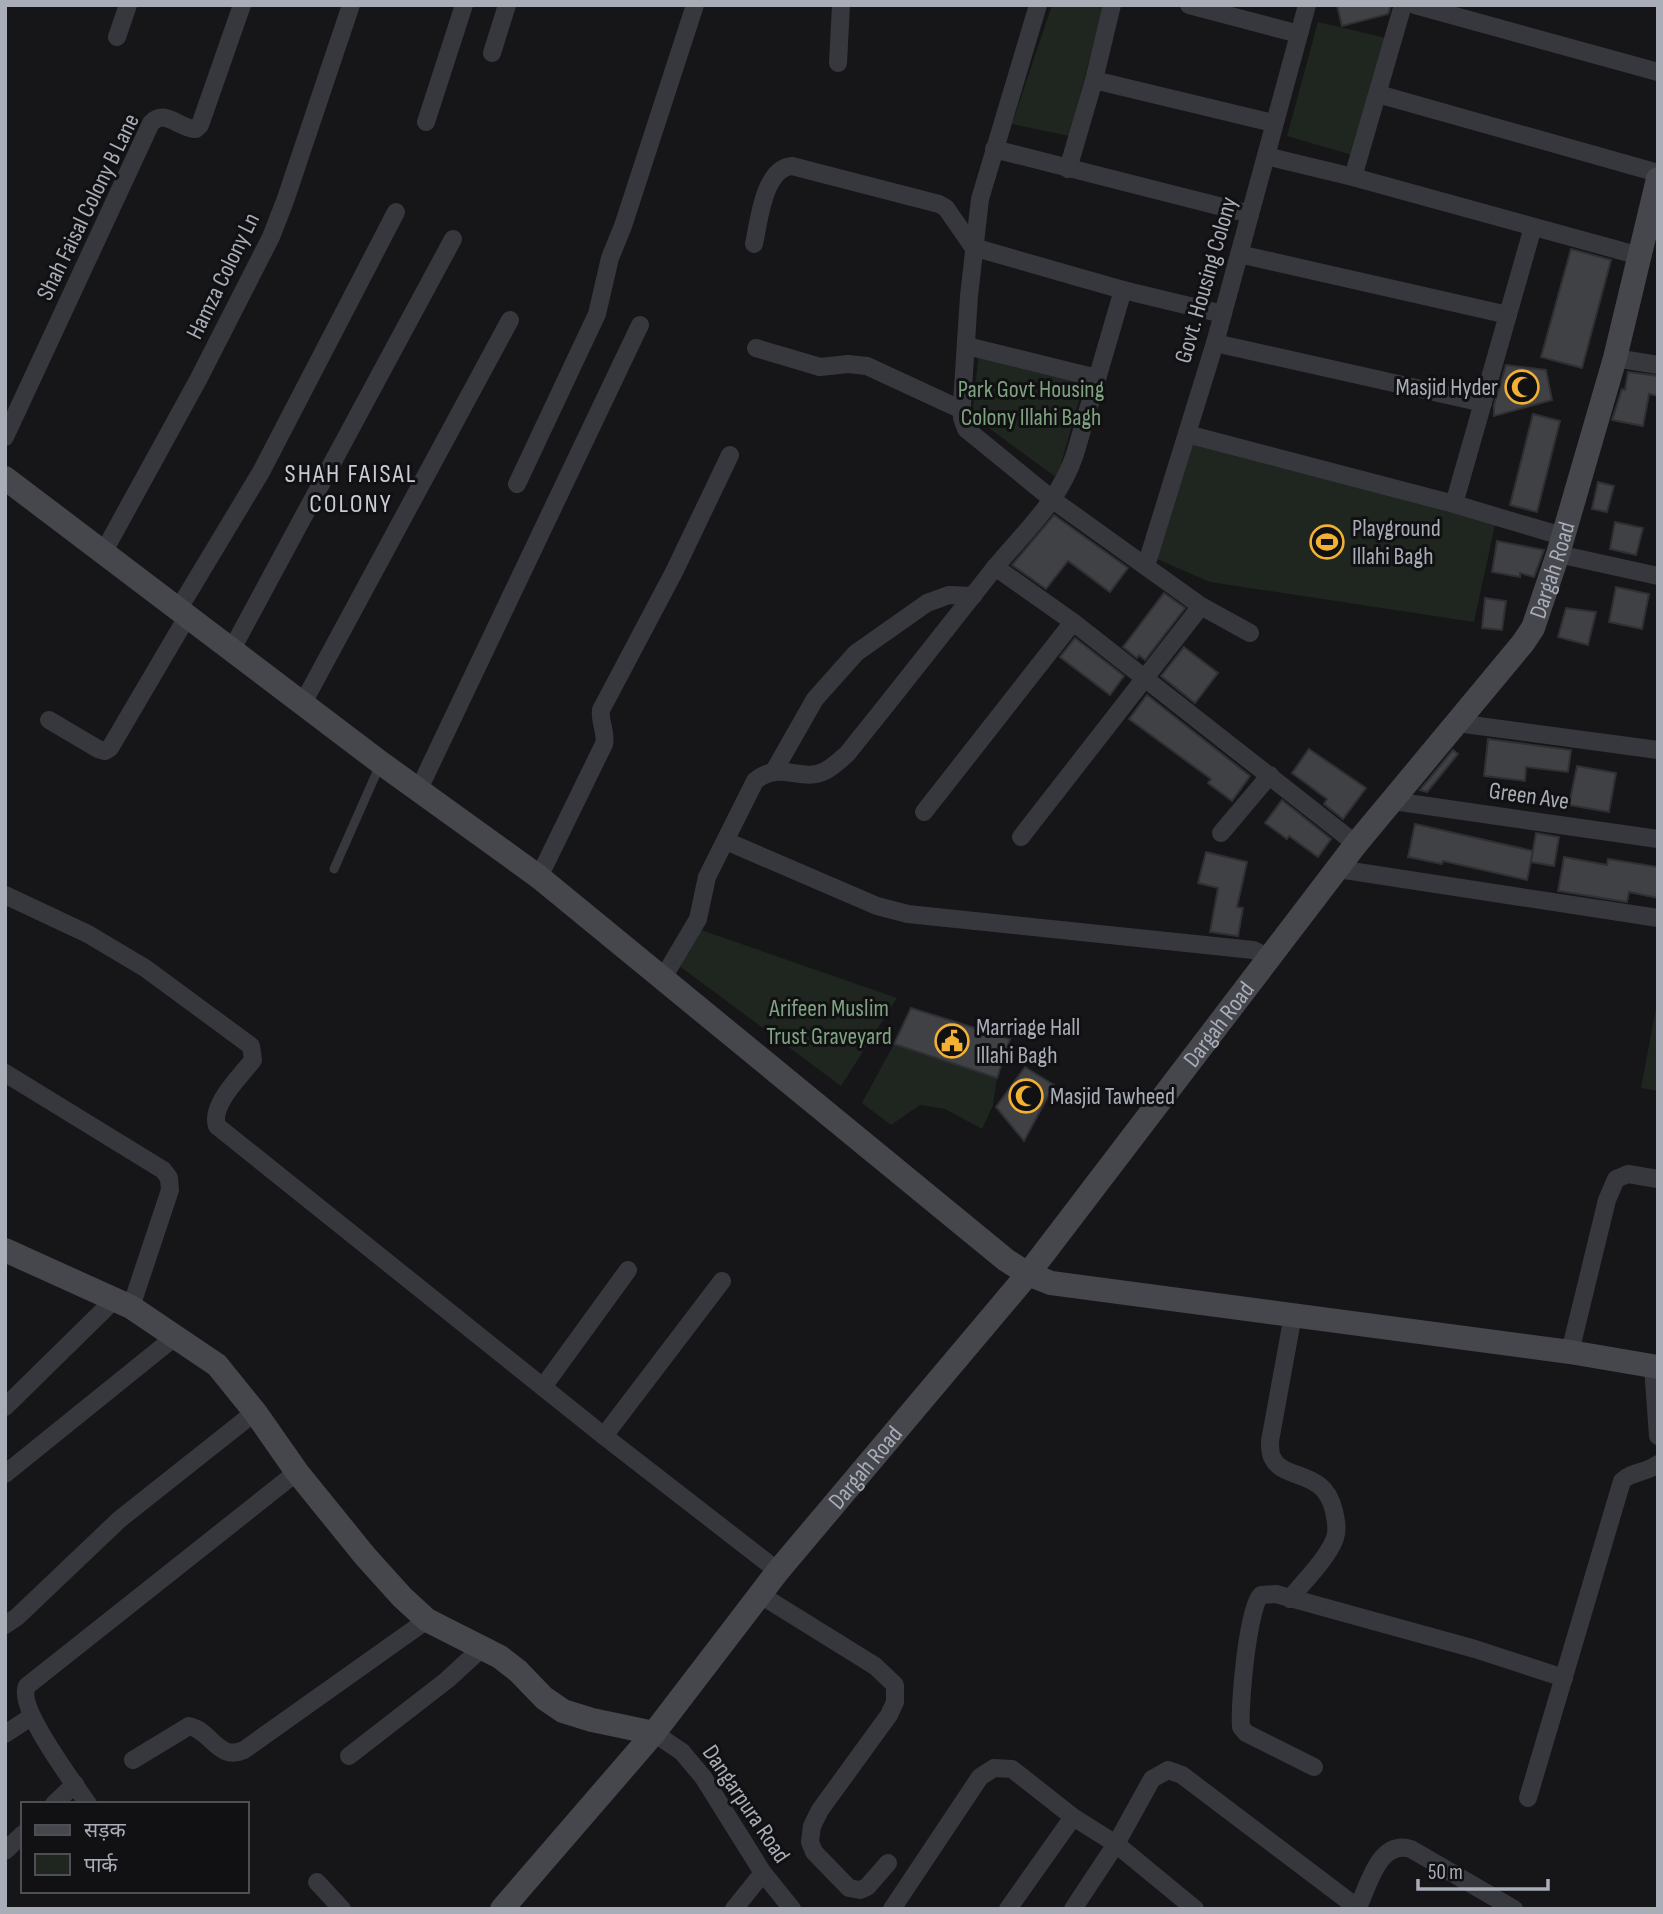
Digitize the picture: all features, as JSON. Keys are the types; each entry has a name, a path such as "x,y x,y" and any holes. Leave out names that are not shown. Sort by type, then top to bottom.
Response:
{"street":[{"path":"117,37 128,5"},
{"name":"Shah Faisal Colony B Lane","path":"5,437 151,123 162,116 190,129 196,129 200,125 242,5"},
{"name":"Hamza Colony Ln","path":"103,553 198,380 271,237 351,5"},
{"path":"426,122 464,5"},
{"path":"492,54 508,5"},
{"path":"517,484 597,314 610,258 623,226 695,5"},
{"path":"838,63 841,5"},
{"path":"1038,5 980,199 973,247 962,410 965,429 1053,500 1201,606 1250,634"},
{"path":"1068,169 1112,5"},
{"path":"1189,5 1299,34"},
{"name":"Govt. Housing Colony","path":"1146,566 1215,343 1307,5"},
{"path":"1353,177 1403,5"},
{"path":"1415,5 1658,72"},
{"path":"1094,80 1273,123"},
{"path":"1378,94 1658,173"},
{"path":"994,149 1251,214"},
{"path":"1266,156 1353,177 1640,256"},
{"path":"754,244 766,193 775,172 783,166 792,166 939,204 946,208 973,247 1123,290 1223,314"},
{"name":"Dargah Road","path":"502,1909 654,1733 759,1594 1028,1274 1356,844 1533,628 1615,358 1658,179"},
{"path":"48,720 98,749 105,751 110,748 261,472 396,212"},
{"path":"1454,504 1533,227"},
{"path":"232,649 453,239"},
{"path":"1239,254 1508,315"},
{"path":"663,978 698,919 707,877 755,781 765,773 774,771 823,772 847,754 995,567 1053,500 1069,471 1123,290"},
{"path":"303,703 510,320"},
{"path":"419,789 640,324"},
{"path":"1215,343 1483,403"},
{"path":"967,346 1097,378"},
{"path":"756,348 820,367 848,364 867,366 962,410"},
{"path":"1615,358 1658,365"},
{"path":"1186,434 1454,504 1560,545 1658,576"},
{"path":"539,877 604,744 605,730 600,718 601,710 674,572 730,455"},
{"path":"5,478 381,763 539,877 1006,1260 1028,1274 1051,1283 1570,1352 1656,1367 1658,1436"},
{"path":"995,567 1073,622 1356,844"},
{"path":"774,771 816,699 856,653 926,603 949,595 973,596"},
{"path":"1021,837 1201,606"},
{"path":"923,812 1073,622"},
{"path":"1457,723 1658,750"},
{"path":"1221,833 1270,775"},
{"name":"Green Ave","path":"1393,801 1658,839"},
{"path":"726,841 877,906 908,914 1253,950 1270,958"},
{"path":"1338,869 1658,918"},
{"path":"5,895 89,934 127,957 171,985 251,1046 253,1060 217,1107 214,1118 216,1126 604,1436 778,1571"},
{"path":"5,1073 163,1170 169,1178 170,1190 123,1303 5,1407"},
{"path":"1570,1352 1607,1200 1616,1179 1628,1174 1658,1179"},
{"path":"5,1250 123,1303 217,1365 255,1412 297,1472 374,1566 427,1620 483,1647 509,1664 544,1698 563,1711 654,1733"},
{"path":"543,1387 628,1270"},
{"path":"604,1436 722,1281"},
{"path":"1290,1599 1330,1548 1336,1536 1331,1499 1325,1490 1278,1465 1271,1456 1270,1441 1293,1315"},
{"path":"5,1474 176,1336"},
{"path":"5,1625 17,1617 120,1519 255,1412"},
{"path":"1528,1798 1622,1481 1626,1476 1650,1470 1658,1464"},
{"path":"87,1802 30,1717 24,1698 27,1686 297,1472"},
{"path":"1314,1766 1246,1733 1241,1727 1250,1623 1257,1598 1268,1593 1475,1649 1564,1678"},
{"path":"759,1594 875,1666 895,1685 895,1702 889,1715 820,1810 810,1833 814,1852 849,1888 860,1890 867,1887 888,1863"},
{"path":"133,1760 189,1726 200,1730 222,1751 231,1754 244,1750 427,1620"},
{"path":"349,1756 447,1680 483,1647"},
{"path":"5,1734 30,1717"},
{"name":"Dangarpura Road","path":"654,1733 682,1752 703,1777 763,1873 792,1909"},
{"path":"892,1909 980,1777 994,1768 1012,1769 1073,1816 1116,1844 1195,1909"},
{"path":"1073,1909 1116,1844 1152,1779 1168,1770 1181,1775 1358,1908 1378,1863 1390,1849 1403,1846 1514,1909"},
{"path":"56,1802 75,1784"},
{"path":"1008,1909 1073,1816"},
{"path":"5,1851 21,1836"},
{"path":"734,1909 763,1873"},
{"path":"317,1882 342,1909"}],"lane":[{"path":"334,869 381,763"}],"green space":[{"path":"1052,5 1104,5 1069,136 1012,124"},
{"path":"1318,22 1386,38 1352,155 1287,136"},
{"name":"Park Govt Housing Colony Illahi Bagh","path":"979,351 1084,383 1057,478 982,423 973,408"},
{"name":"Playground Illahi Bagh","path":"1193,441 1495,525 1474,622 1210,582 1157,559"},
{"name":"Arifeen Muslim Trust Graveyard","path":"701,930 897,998 841,1086 678,965"},
{"path":"1658,998 1658,1091 1641,1088"},
{"path":"894,1044 997,1078 993,1105 982,1129 945,1109 920,1105 891,1125 862,1103"}],"building":[{"path":"1337,5 1391,5 1388,14 1342,26"},
{"path":"1571,249 1611,260 1582,368 1541,357"},
{"name":"Masjid Hyder","path":"1506,365 1546,370 1552,400 1494,416 1494,405"},
{"path":"1628,372 1658,376 1658,396 1649,394 1643,426 1612,420 1622,389 1625,390"},
{"path":"1533,414 1560,421 1537,512 1510,505"},
{"path":"1598,482 1614,486 1607,512 1592,509"},
{"path":"1054,515 1128,568 1110,592 1068,561 1046,589 1012,565"},
{"path":"1615,522 1643,528 1636,555 1610,549"},
{"path":"1497,541 1544,550 1534,577 1520,573 1520,577 1492,572"},
{"path":"1616,587 1649,594 1642,629 1609,622"},
{"path":"1164,593 1185,608 1145,660 1139,655 1137,658 1123,647"},
{"path":"1485,598 1506,601 1502,630 1482,628"},
{"path":"1566,608 1596,612 1588,645 1558,637"},
{"path":"1075,638 1124,676 1110,695 1060,657"},
{"path":"1184,647 1218,673 1195,703 1161,676"},
{"path":"1147,695 1250,776 1232,801 1208,783 1211,779 1129,719"},
{"path":"1488,739 1571,750 1568,772 1526,767 1525,781 1484,776"},
{"path":"1309,749 1366,788 1343,819 1324,804 1327,799 1292,773"},
{"path":"1453,750 1458,754 1427,792 1420,790"},
{"path":"1577,766 1616,773 1609,812 1569,805"},
{"path":"1282,800 1331,839 1318,857 1265,823"},
{"path":"1415,824 1533,851 1527,880 1443,861 1442,864 1408,857"},
{"path":"1536,833 1559,837 1554,866 1531,862"},
{"path":"1206,852 1247,862 1237,907 1243,908 1238,936 1210,932 1218,888 1198,883"},
{"path":"1564,857 1607,865 1608,859 1658,867 1658,898 1629,892 1627,902 1558,891"},
{"name":"Marriage Hall Illahi Bagh","path":"911,1008 1010,1039 997,1078 894,1044"},
{"name":"Masjid Tawheed","path":"1025,1067 1054,1085 1024,1141 996,1107"}],"place":[{"name":"Masjid Hyder","path":"1522,387"},
{"name":"Playground Illahi Bagh","path":"1327,542"},
{"name":"Marriage Hall Illahi Bagh","path":"952,1041"},
{"name":"Masjid Tawheed","path":"1026,1096"}],"district":[{"name":"SHAH FAISAL COLONY","path":"351,489"}]}
